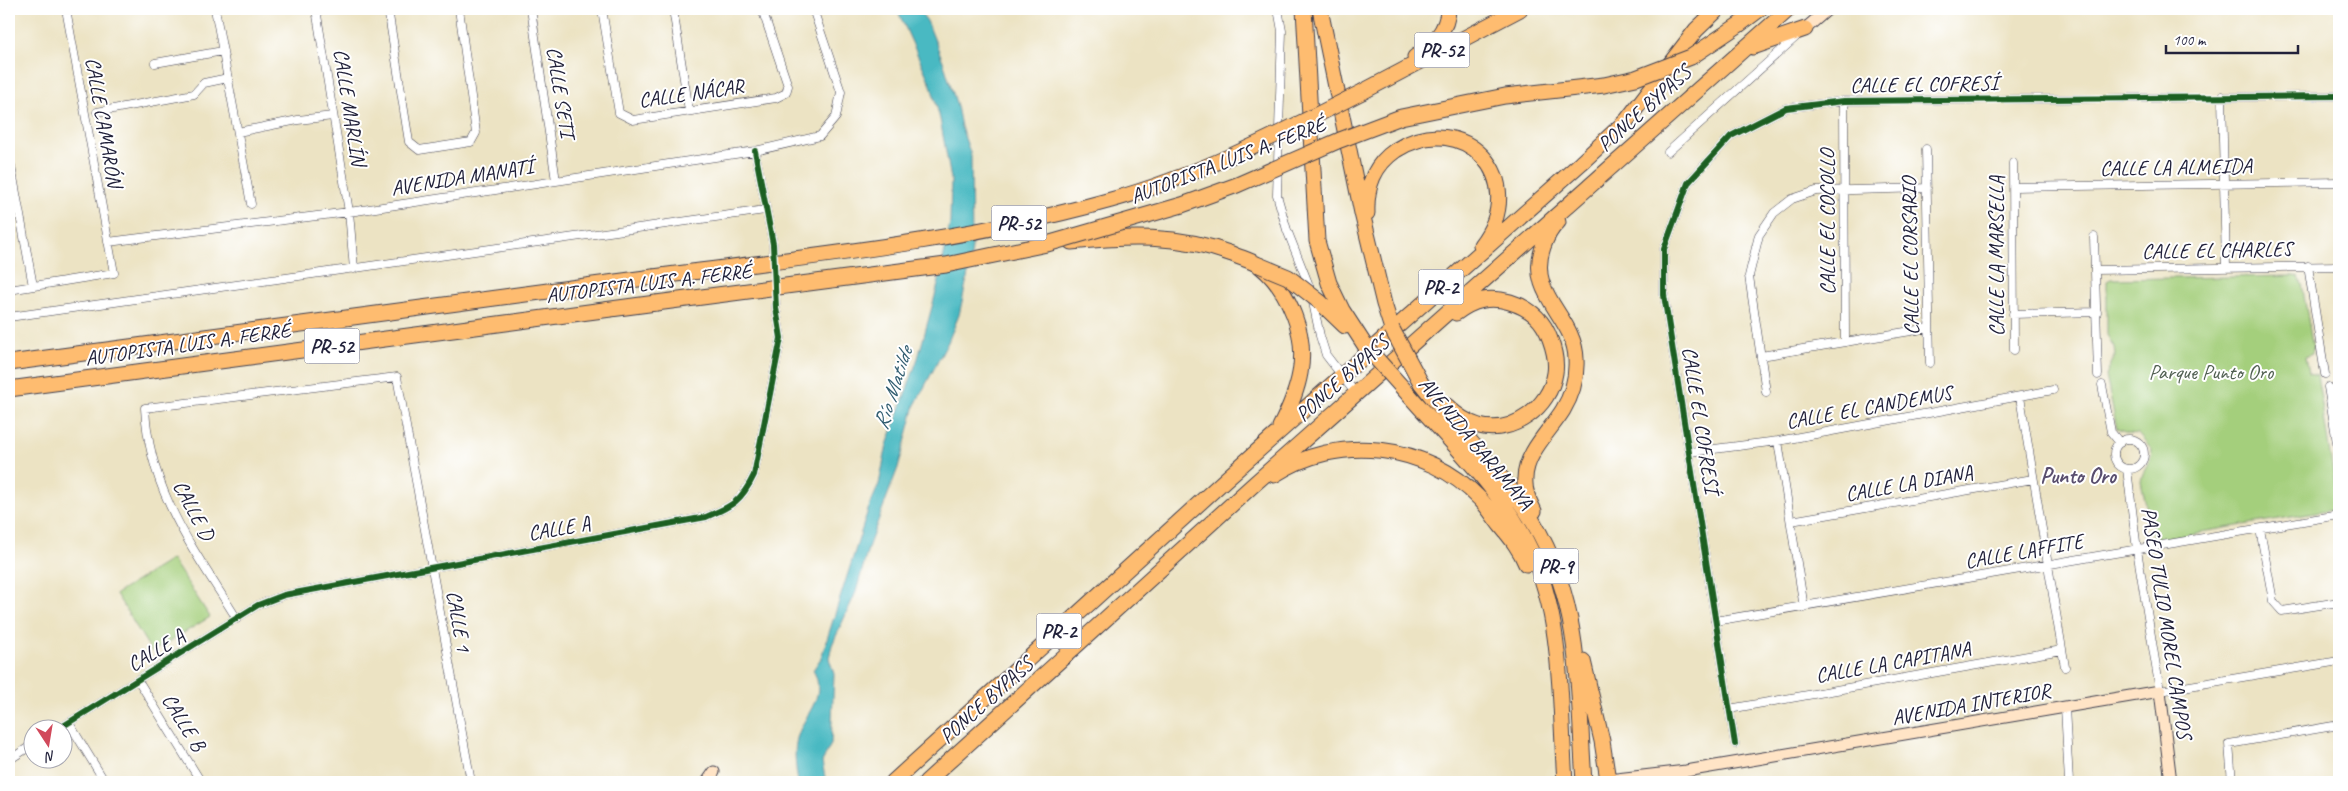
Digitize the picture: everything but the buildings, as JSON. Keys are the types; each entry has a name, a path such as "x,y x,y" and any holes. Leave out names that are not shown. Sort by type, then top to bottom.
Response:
{"highway":[{"path":"1304,9 1315,221 1321,255 1329,283 1342,310 1366,347"},
{"path":"1320,9 1367,234"},
{"path":"1364,91 1421,54 1437,38 1445,26 1448,9"},
{"name":"AUTOPISTA LUIS A. FERRÉ","path":"9,363 943,239 1113,200 1216,163 1364,91 1520,9"},
{"name":"PONCE BYPASS","path":"893,782 1226,479 1627,120 1696,30 1718,9"},
{"name":"AUTOPISTA LUIS A. FERRÉ","path":"9,389 946,265 1047,244 1182,206 1237,185 1332,143 1401,117 1505,96 1604,85 1636,78 1691,57 1760,9"},
{"name":"PONCE BYPASS","path":"934,780 1252,486 1426,330 1557,219 1580,202 1595,181 1790,9"},
{"path":"1736,56 1765,41 1805,29"},
{"path":"1367,234 1369,189 1378,166 1387,156 1410,142 1422,138 1433,137 1458,141 1478,152 1487,161 1493,172 1500,196 1498,216 1494,225 1472,254 1465,267"},
{"path":"1552,557 1548,540 1527,496 1525,477 1527,466 1537,447 1563,410 1570,396 1575,378 1574,346 1568,330 1544,293 1538,268 1543,245 1557,219"},
{"name":"AVENIDA BARAMAYA","path":"1367,234 1384,304 1396,339 1424,387 1440,409 1501,477 1525,508 1552,557 1564,588 1572,624 1584,782"},
{"path":"1047,244 1118,236 1146,237 1185,242 1217,249 1288,277 1309,291 1366,347"},
{"path":"1259,265 1275,281 1292,310 1301,338 1302,369 1293,399 1274,438"},
{"path":"1424,387 1436,394 1458,416 1471,423 1481,426 1505,426 1528,416 1540,406 1553,384 1556,357 1548,332 1533,312 1521,305 1502,300 1489,298 1472,303 1444,322 1426,330"},
{"name":"AVENIDA BARAMAYA","path":"1366,347 1491,489 1510,514 1529,547 1545,587 1556,639 1565,782"},
{"path":"1252,486 1294,464 1334,451 1363,448 1408,456 1445,472 1479,498 1521,552 1528,568 1545,587"},
{"path":"1572,624 1602,741 1608,781"}],"street":[{"name":"CALLE CAMARÓN","path":"66,9 108,242"},
{"path":"215,9 251,204"},
{"name":"CALLE MARLÍN","path":"316,9 349,212 354,269"},
{"path":"388,9 409,142 418,150 471,142 476,133 459,9"},
{"name":"CALLE SETI","path":"530,9 556,180"},
{"name":"CALLE NÁCAR","path":"602,9 618,113 633,120 776,98 786,93 788,86 762,9"},
{"path":"674,9 689,111"},
{"name":"AVENIDA MANATÍ","path":"108,242 349,212 755,150 820,136 836,117 841,92 813,9"},
{"path":"1278,9 1282,31 1277,195 1287,230 1310,288 1326,355 1356,394"},
{"path":"1668,152 1828,9"},
{"path":"155,63 223,51"},
{"path":"97,112 194,94 204,83 228,78"},
{"path":"2222,96 2226,267"},
{"name":"CALLE EL COFRESÍ","path":"1734,744 1690,452 1664,295 1664,249 1688,183 1731,136 1786,108 1844,101 2339,96"},
{"name":"CALLE EL COCOLLO","path":"1844,101 1845,342"},
{"path":"238,132 298,120 333,116"},
{"name":"CALLE EL CORSARIO","path":"1926,149 1930,362"},
{"name":"CALLE A","path":"72,722 258,605 284,595 706,517 732,506 746,492 754,475 781,338 776,308 773,244 755,150"},
{"name":"CALLE LA MARSELLA","path":"2013,163 2014,350"},
{"path":"11,166 33,286"},
{"path":"247,178 256,177"},
{"name":"CALLE LA ALMEIDA","path":"2014,187 2339,182"},
{"path":"1766,392 1748,276 1759,235 1774,213 1792,199 1816,191 1927,188"},
{"path":"9,317 765,210"},
{"path":"2094,236 2098,375"},
{"path":"9,290 114,273 108,242"},
{"path":"2308,266 2325,374"},
{"name":"CALLE EL CHARLES","path":"2095,270 2339,266"},
{"path":"2013,314 2096,312"},
{"path":"1761,356 1929,328"},
{"name":"CALLE 1","path":"397,377 471,782"},
{"name":"CALLE D","path":"238,619 172,514 155,472 145,408 397,377"},
{"path":"2102,385 2111,432 2120,443 2128,439 2134,440 2142,448 2143,460 2135,468 2127,469"},
{"path":"2328,387 2339,454"},
{"name":"CALLE EL CANDEMUS","path":"1690,452 1778,441 2053,390"},
{"path":"2020,397 2065,667"},
{"path":"1778,441 1804,608"},
{"name":"PASEO TULIO MOREL CAMPOS","path":"2120,443 2114,449 2115,461 2118,465 2127,469 2137,550 2160,691 2171,782"},
{"name":"CALLE LA DIANA","path":"1791,521 2033,479"},
{"name":"CALLE LAFFITE","path":"1715,621 1804,608 2339,515"},
{"path":"2260,529 2272,601 2282,611 2339,602"},
{"name":"CALLE LA CAPITANA","path":"1729,709 2062,650"},
{"name":"AVENIDA INTERIOR","path":"1608,781 1686,771 2339,661"},
{"name":"CALLE B","path":"138,680 201,782"},
{"path":"2065,707 2069,782"},
{"path":"2232,782 2229,744 2339,725"},
{"path":"72,726 105,782"},
{"path":"9,760 22,752"}],"green space":[{"name":"Parque Punto Oro","path":"2299,277 2302,284 2313,349 2312,354 2305,357 2308,373 2317,375 2339,509 2153,540 2141,481 2152,455 2152,450 2138,434 2127,433 2117,429 2106,376 2115,355 2114,347 2107,335 2107,281 2111,279"},
{"path":"172,559 210,617 152,652 116,594"}],"water":[{"name":"Río Matilde","path":"897,9 918,9 927,21 943,61 957,106 961,127 971,155 972,248 970,265 959,315 948,342 915,405 899,465 869,545 856,592 832,645 829,658 834,674 831,744 822,762 826,782 798,782 795,757 796,743 818,690 813,670 821,658 868,510 879,484 887,445 918,358 939,281 950,223 951,179 940,119 931,85"}],"cycle path":[{"path":"1735,744 1664,295 1664,249 1688,183 1731,136 1786,108 1844,101 2339,96"},
{"path":"72,721 258,605 284,595 706,517 723,510 735,502 745,491 754,475 781,338 776,308 773,244 755,151"}],"district":[{"name":"Punto Oro","path":"2078,475"}]}
